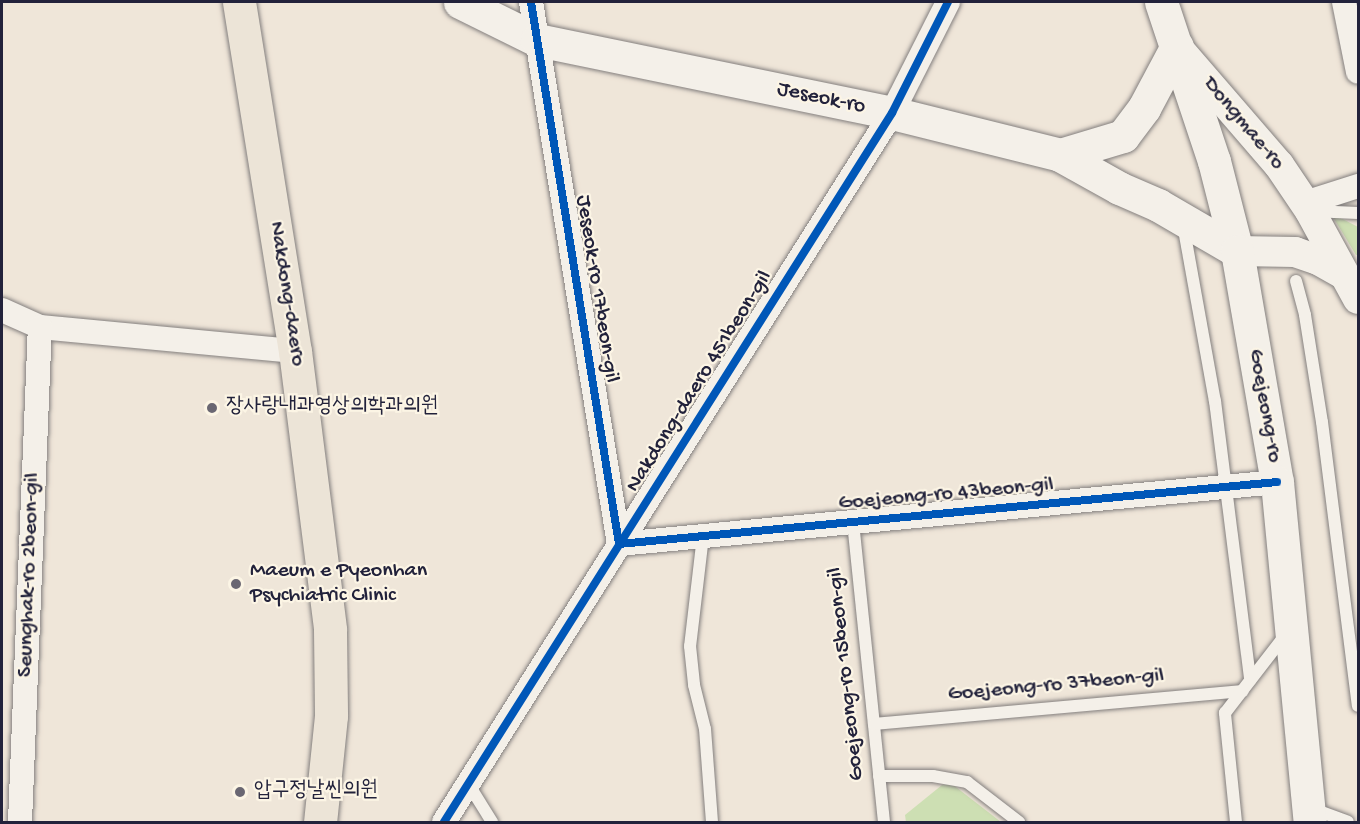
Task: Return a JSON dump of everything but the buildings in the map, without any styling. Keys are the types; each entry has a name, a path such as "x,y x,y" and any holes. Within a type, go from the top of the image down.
{"main road":[{"name":"Nakdong-daero","path":"239,2 295,351 330,630 331,716 317,816"},
{"name":"Jeseok-ro","path":"460,2 537,40 892,113 1060,155 1237,251"},
{"name":"Goejeong-ro","path":"1161,2 1215,161 1237,251 1277,482 1293,626 1309,815"},
{"path":"1060,155 1123,136 1144,108 1177,46"}],"street":[{"name":"Jeseok-ro 17beon-gil","path":"531,2 619,544"},
{"name":"Nakdong-daero 451beon-gil","path":"444,822 892,113 948,2"},
{"path":"1344,2 1359,72"},
{"name":"Dongmae-ro","path":"1177,46 1279,165 1307,207 1351,287"},
{"path":"1307,207 1359,186"},
{"path":"1237,251 1295,252 1318,260 1351,287"},
{"path":"2,310 40,327 295,351"},
{"name":"Seunghak-ro 2beon-gil","path":"21,822 40,327"},
{"name":"Goejeong-ro 43beon-gil","path":"619,544 1277,482"}],"lane":[{"path":"1307,207 1359,213"},
{"path":"1182,220 1215,401 1246,685"},
{"path":"1296,281 1305,315 1322,422 1359,705"},
{"name":"Goejeong-ro 15beon-gil","path":"852,522 883,822"},
{"path":"703,536 690,646 694,685 705,729 712,822"},
{"path":"1236,822 1225,713 1293,626"},
{"name":"Goejeong-ro 37beon-gil","path":"874,724 1246,685"},
{"path":"879,776 933,776 967,782 1019,822"},
{"path":"469,785 492,822"},
{"path":"1309,815 1348,822"}],"green space":[{"path":"1335,215 1358,227 1358,255 1333,217"},
{"path":"952,784 1001,822 906,822 905,815 942,785"}],"cycle path":[{"path":"531,2 619,544 1277,482"},
{"path":"444,822 892,113 948,2"}],"place":[{"name":"장사랑내과영상의학과의원","path":"212,408"},
{"name":"Maeum e Pyeonhan Psychiatric Clinic","path":"236,584"},
{"name":"압구정날씬의원","path":"240,792"}]}
